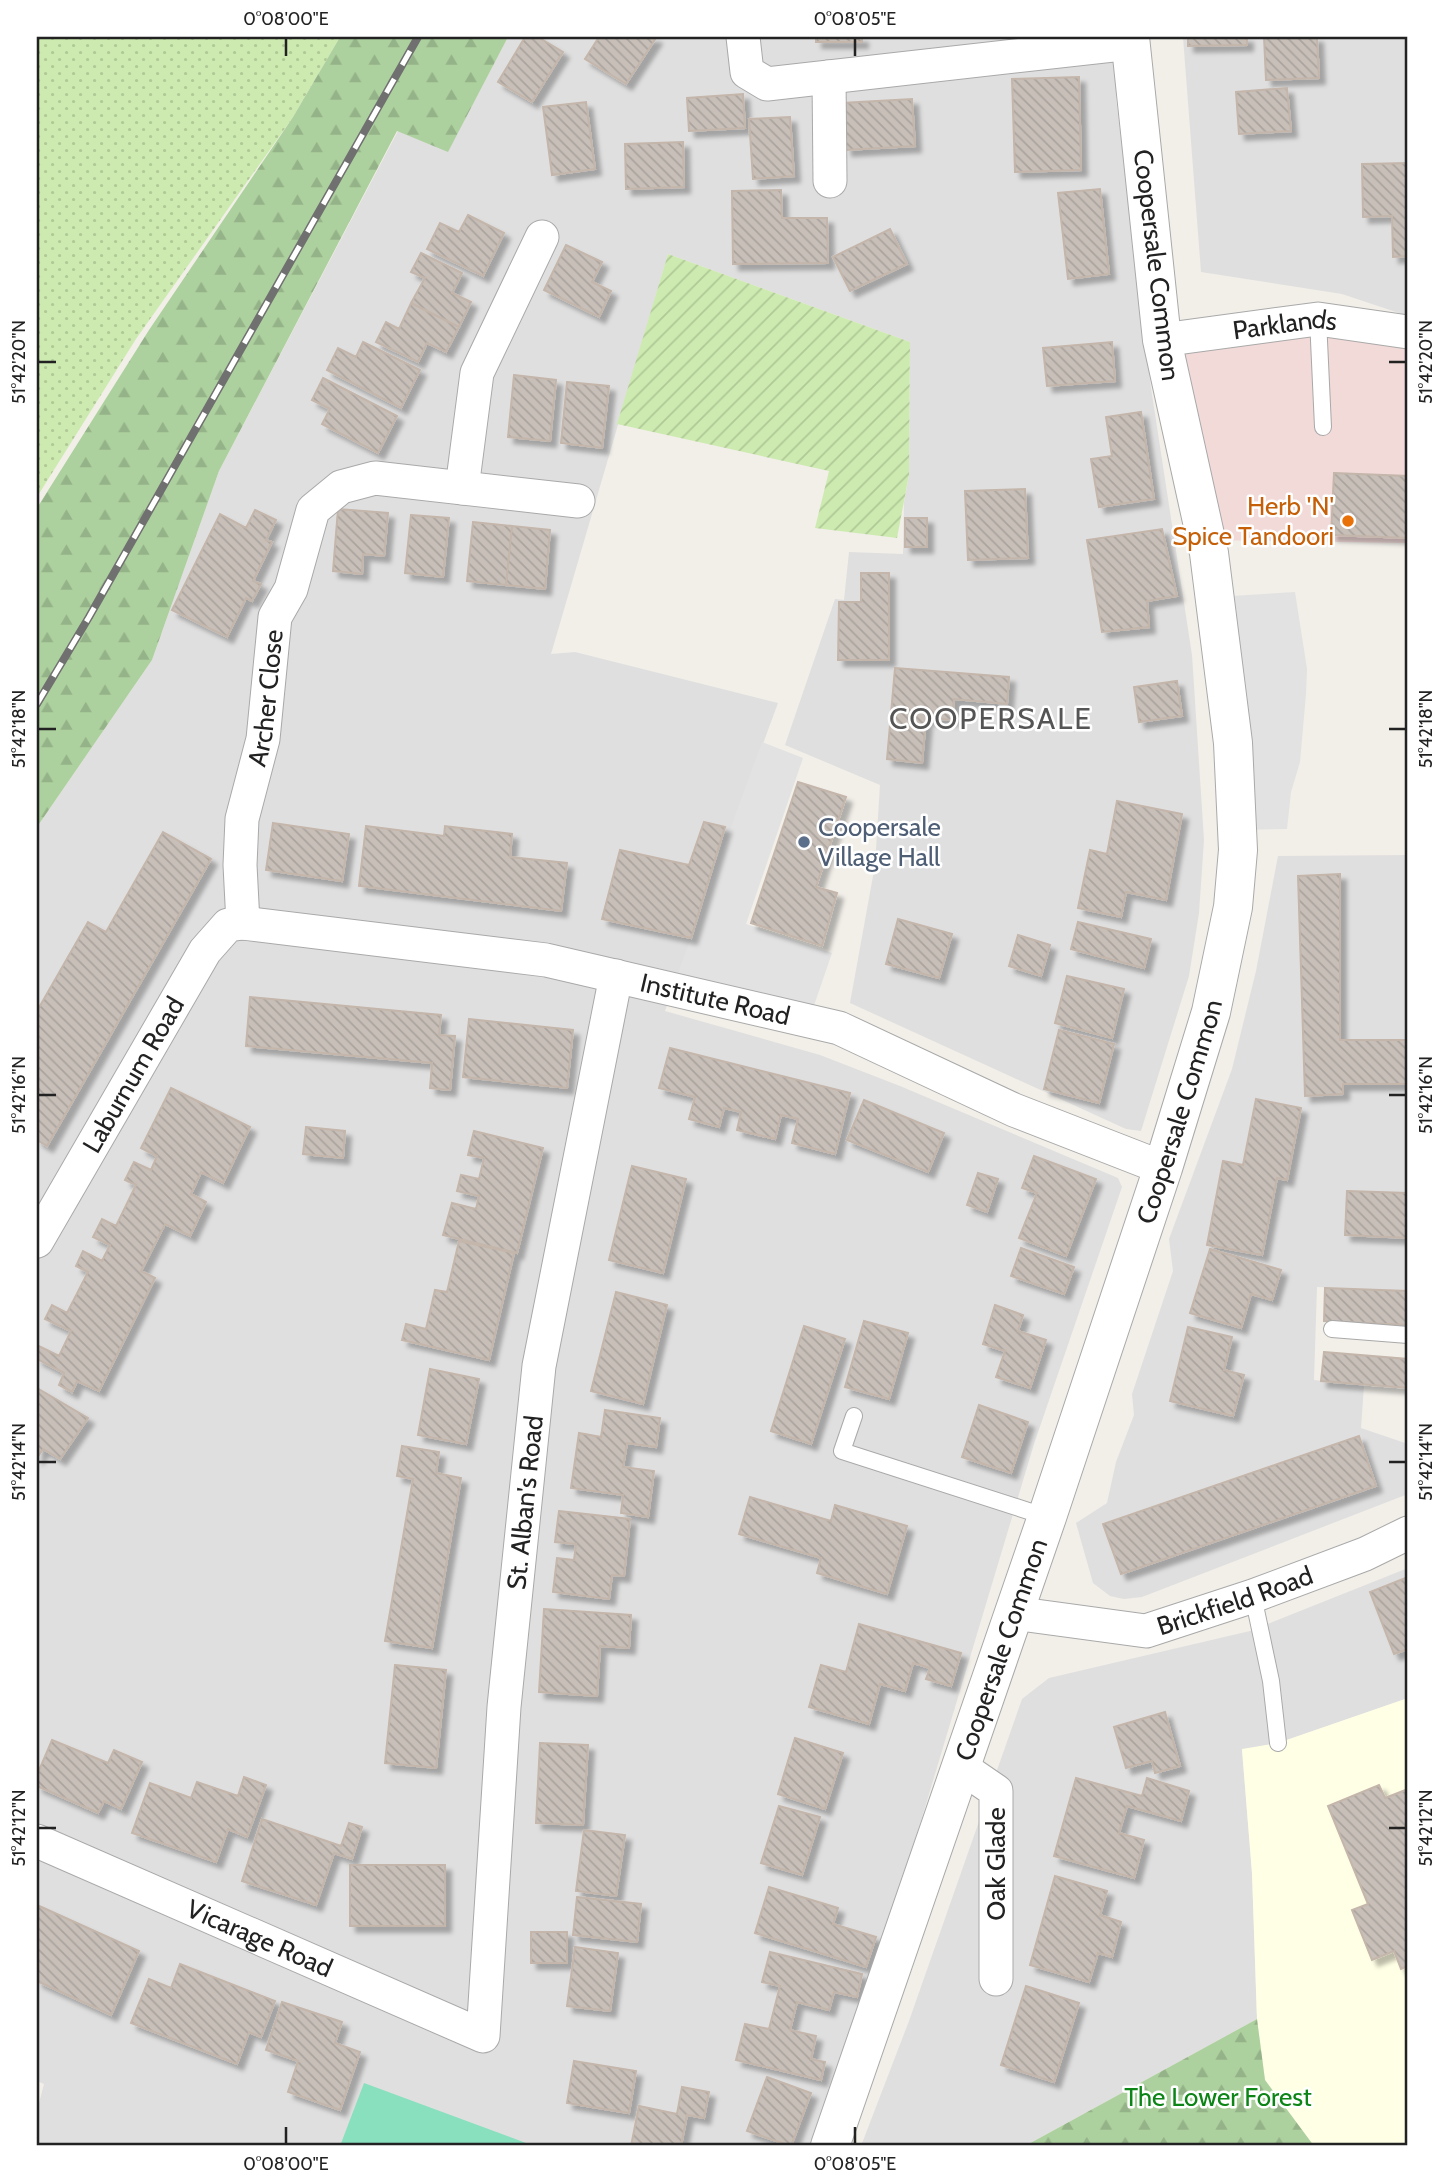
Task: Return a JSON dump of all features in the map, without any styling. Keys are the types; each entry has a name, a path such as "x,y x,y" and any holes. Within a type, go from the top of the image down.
{"street":[{"path":"743,37 747,72 767,84 1130,40"},
{"name":"Coopersale Common","path":"830,2146 1047,1517 1163,1168 1211,1012 1233,907 1238,850 1233,743 1216,597 1209,553 1162,340 1130,40"},
{"path":"829,77 830,181"},
{"path":"462,488 477,373 542,237"},
{"name":"Parklands","path":"1162,340 1318,318 1408,332"},
{"name":"Archer Close","path":"243,923 240,865 242,819 263,739 275,617 290,589 313,510 341,487 374,478 578,501"},
{"name":"Institute Road","path":"243,923 546,960 839,1028 1014,1110 1163,1168"},
{"name":"Laburnum Road","path":"37,1241 205,951 228,925 243,923"},
{"name":"St. Alban's Road","path":"483,2036 504,1707 539,1366 616,976"},
{"name":"Brickfield Road","path":"1013,1613 1146,1631 1253,1596 1365,1553 1408,1533"},
{"name":"Oak Glade","path":"961,1767 996,1791 996,1979"},
{"name":"Vicarage Road","path":"37,1841 483,2036"}],"lane":[{"path":"1318,318 1324,427"},
{"path":"1332,1329 1408,1335"},
{"path":"854,1416 842,1451 1047,1517"},
{"path":"1253,1596 1270,1681 1278,1744"}],"shaded area":[{"path":"508,37 1116,37 1116,98 1151,388 1192,655 1204,840 1199,913 1189,976 1141,1131 1126,1129 850,1003 875,865 880,785 785,745 835,599 844,600 849,552 903,554 904,502 909,475 910,342 668,254 551,654 575,652 778,703 665,1011 820,1055 1118,1178 1122,1187 1034,1444 899,1894 812,2146 37,2146 37,2111 44,2084 37,2081 37,827 152,660 219,471 398,131 448,151"},
{"path":"1183,37 1408,37 1408,316 1342,294 1201,272"},
{"path":"1316,323 1408,341 1408,543 1198,540 1171,346"},
{"path":"1295,592 1307,669 1300,762 1291,792 1287,829 1237,830 1216,597"},
{"path":"762,742 803,758 746,924 832,953 810,1017 673,987"},
{"path":"1408,855 1408,1291 1317,1287 1314,1380 1364,1385 1361,1428 1408,1444 1408,1494 1142,1597 1124,1599 1110,1596 1093,1583 1076,1523 1107,1503 1116,1462 1134,1415 1132,1394 1173,1271 1169,1239 1232,1069 1256,971 1278,856"},
{"path":"1408,1568 1408,1698 1278,1743 1242,1750 1252,1873 1257,2019 1025,2146 861,2146 909,2021 1022,1699 1049,1678 1250,1631"},
{"path":"1408,1698 1408,2146 1314,2146 1265,2080 1257,2019 1252,1873 1242,1749 1278,1743"}],"green space":[{"path":"37,37 340,37 293,117 136,339 37,497"},
{"path":"340,37 508,37 448,152 397,131 219,471 152,660 37,827 37,508 149,330 293,117"},
{"path":"668,254 910,342 909,475 897,538 815,528 829,471 617,424"},
{"name":"The Lower Forest","path":"1257,2019 1265,2080 1314,2146 1025,2146"},
{"path":"364,2083 534,2146 340,2146"}],"building":[{"path":"525,37 538,37 563,52 532,102 498,82"},
{"path":"599,37 656,38 626,84 585,59"},
{"path":"816,37 862,37 862,42 816,42"},
{"path":"1188,37 1247,37 1247,45 1188,46"},
{"path":"1264,37 1317,37 1319,78 1266,80"},
{"path":"1079,77 1081,170 1015,172 1012,79"},
{"path":"1287,88 1291,131 1239,134 1236,92"},
{"path":"743,94 745,128 689,131 687,98"},
{"path":"912,99 915,146 846,150 842,103"},
{"path":"586,102 595,169 552,175 543,107"},
{"path":"790,117 794,176 753,179 749,119"},
{"path":"683,142 684,187 626,189 625,144"},
{"path":"1408,163 1408,256 1393,257 1392,216 1363,217 1362,164"},
{"path":"1100,189 1109,274 1068,279 1058,193"},
{"path":"781,190 782,218 827,218 828,263 733,264 732,191"},
{"path":"468,215 504,233 483,276 427,249 440,223 459,232"},
{"path":"890,229 907,264 850,291 833,257"},
{"path":"566,245 602,262 592,282 611,291 599,317 544,290"},
{"path":"421,253 462,273 452,293 471,302 459,327 411,303 425,278 411,272"},
{"path":"411,303 459,327 446,352 427,343 418,362 376,342 386,322 399,329"},
{"path":"363,342 420,370 401,408 327,370 338,348 356,357"},
{"path":"1112,342 1115,381 1047,386 1043,348"},
{"path":"514,375 556,380 550,441 508,437"},
{"path":"323,378 397,416 378,453 322,424 330,409 312,400"},
{"path":"567,382 609,386 602,448 561,443"},
{"path":"1141,412 1154,499 1099,507 1091,459 1112,456 1106,417"},
{"path":"1334,473 1408,476 1408,538 1331,535"},
{"path":"1025,489 1028,558 968,560 965,491"},
{"path":"338,509 388,513 384,556 363,554 362,574 333,571"},
{"path":"255,510 276,520 266,540 272,542 253,581 261,584 252,601 246,598 227,637 172,610 220,514 246,528"},
{"path":"411,515 449,518 443,577 405,573"},
{"path":"905,518 927,518 927,547 905,547"},
{"path":"473,522 512,526 506,585 467,581"},
{"path":"512,526 550,530 545,589 506,585"},
{"path":"1162,529 1177,596 1147,601 1149,627 1102,632 1087,540"},
{"path":"861,573 889,573 889,660 838,660 839,602 861,602"},
{"path":"895,668 1009,677 1007,704 954,699 952,720 926,718 922,763 887,759"},
{"path":"1177,681 1182,716 1139,722 1134,687"},
{"name":"Coopersale Village Hall","path":"798,782 846,797 816,887 837,893 822,946 751,923"},
{"path":"1117,801 1182,814 1166,900 1126,892 1121,917 1078,908 1090,850 1107,854"},
{"path":"704,822 725,827 691,938 602,919 620,850 689,865"},
{"path":"273,823 349,834 342,881 266,870"},
{"path":"366,826 444,836 445,826 512,834 510,857 567,863 561,911 359,886"},
{"path":"163,832 211,859 47,1146 37,1140 37,1011 88,922 106,932"},
{"path":"1340,874 1340,1040 1408,1040 1408,1084 1343,1084 1343,1094 1305,1096 1298,876"},
{"path":"898,919 952,934 939,978 886,964"},
{"path":"1078,922 1151,939 1144,968 1071,949"},
{"path":"1018,935 1050,945 1041,976 1009,966"},
{"path":"1067,976 1124,989 1112,1038 1055,1023"},
{"path":"250,997 441,1015 439,1035 455,1036 450,1090 430,1088 432,1063 246,1046"},
{"path":"469,1019 573,1030 567,1088 463,1077"},
{"path":"1059,1030 1114,1044 1099,1103 1044,1089"},
{"path":"670,1048 850,1093 835,1154 792,1143 798,1119 781,1115 775,1139 737,1130 741,1112 724,1108 719,1127 689,1119 695,1097 659,1088"},
{"path":"171,1088 250,1127 223,1183 201,1172 191,1194 206,1202 190,1236 165,1224 141,1271 155,1278 99,1391 77,1381 72,1392 59,1385 64,1373 37,1359 37,1345 59,1356 71,1331 45,1319 52,1305 67,1313 88,1272 76,1266 83,1251 102,1261 110,1245 93,1237 102,1219 116,1226 136,1185 125,1180 134,1162 151,1170 157,1156 141,1148"},
{"path":"1256,1099 1301,1108 1287,1180 1277,1178 1262,1255 1207,1245 1223,1161 1243,1165"},
{"path":"864,1100 944,1133 928,1172 847,1140"},
{"path":"306,1127 345,1131 343,1158 303,1154"},
{"path":"474,1131 543,1148 517,1253 443,1235 452,1203 476,1209 479,1196 457,1191 461,1175 479,1179 484,1158 468,1155"},
{"path":"1034,1156 1096,1179 1066,1256 1019,1238 1037,1193 1022,1188"},
{"path":"632,1166 686,1179 663,1273 609,1260"},
{"path":"978,1173 998,1179 987,1212 967,1205"},
{"path":"1347,1191 1408,1193 1408,1238 1345,1235"},
{"path":"459,1241 514,1253 489,1360 402,1340 406,1324 426,1329 435,1290 447,1292"},
{"path":"1021,1248 1074,1267 1064,1294 1011,1276"},
{"path":"1210,1249 1281,1270 1272,1300 1251,1294 1241,1328 1190,1313"},
{"path":"1325,1288 1408,1291 1408,1325 1324,1321"},
{"path":"616,1292 667,1305 643,1404 591,1391"},
{"path":"995,1305 1023,1315 1018,1331 1046,1340 1030,1388 996,1377 1005,1351 983,1344"},
{"path":"864,1321 908,1333 889,1399 845,1387"},
{"path":"804,1326 845,1339 811,1444 771,1431"},
{"path":"1188,1327 1232,1337 1224,1370 1244,1375 1233,1416 1170,1401"},
{"path":"1324,1352 1408,1359 1408,1388 1321,1381"},
{"path":"430,1369 479,1379 466,1444 418,1435"},
{"path":"37,1388 88,1418 60,1459 43,1449 37,1458"},
{"path":"979,1405 1028,1422 1011,1473 962,1457"},
{"path":"605,1410 660,1418 656,1447 627,1443 623,1467 654,1471 648,1517 621,1513 623,1495 571,1488 579,1433 601,1437"},
{"path":"1359,1436 1376,1486 1121,1574 1103,1524"},
{"path":"402,1446 439,1452 436,1473 461,1478 432,1648 385,1641 413,1479 397,1476"},
{"path":"750,1497 831,1521 835,1505 907,1526 887,1594 817,1573 821,1558 739,1534"},
{"path":"559,1511 630,1519 624,1576 612,1575 609,1599 553,1592 557,1558 574,1560 576,1544 555,1542"},
{"path":"1408,1577 1408,1649 1394,1654 1370,1592"},
{"path":"544,1609 631,1615 629,1648 600,1646 597,1696 539,1692"},
{"path":"859,1624 961,1653 951,1686 926,1679 930,1668 913,1663 905,1691 880,1684 869,1724 809,1707 821,1665 846,1672"},
{"path":"395,1665 446,1670 436,1768 385,1763"},
{"path":"1165,1712 1180,1766 1155,1773 1152,1761 1126,1768 1114,1727"},
{"path":"795,1738 843,1753 825,1809 778,1794"},
{"path":"52,1740 108,1763 114,1750 142,1762 121,1809 104,1801 98,1813 37,1786 37,1775"},
{"path":"540,1743 588,1745 583,1825 536,1823"},
{"path":"244,1777 266,1785 247,1837 228,1829 216,1862 132,1833 150,1783 191,1798 197,1782 238,1796"},
{"path":"1076,1778 1142,1796 1147,1778 1189,1791 1181,1821 1127,1806 1119,1833 1144,1840 1134,1878 1054,1856"},
{"path":"1379,1785 1385,1798 1408,1789 1408,1966 1401,1969 1394,1951 1372,1960 1352,1910 1368,1904 1328,1806"},
{"path":"779,1806 820,1817 802,1875 761,1863"},
{"path":"262,1819 341,1846 349,1823 362,1827 352,1859 334,1853 316,1905 242,1881"},
{"path":"584,1830 625,1835 616,1896 576,1891"},
{"path":"350,1865 445,1865 445,1926 350,1926"},
{"path":"1055,1876 1107,1891 1100,1915 1121,1922 1112,1957 1098,1953 1089,1982 1030,1965"},
{"path":"769,1887 838,1908 833,1924 876,1937 866,1967 755,1933"},
{"path":"577,1897 641,1904 637,1942 573,1935"},
{"path":"37,1905 139,1951 111,2015 37,1981"},
{"path":"531,1932 567,1932 567,1963 531,1963"},
{"path":"575,1947 618,1953 610,2011 567,2006"},
{"path":"770,1952 862,1974 857,1997 834,1992 829,2010 797,2002 790,2030 816,2036 811,2059 825,2062 821,2080 736,2060 745,2024 769,2029 780,1986 762,1982"},
{"path":"180,1964 275,2001 261,2037 249,2032 237,2064 131,2023 149,1979 171,1988"},
{"path":"1026,1986 1079,2003 1054,2082 1001,2065"},
{"path":"282,2002 342,2022 335,2043 360,2052 340,2110 288,2092 298,2061 266,2050"},
{"path":"574,2061 636,2071 629,2113 567,2103"},
{"path":"767,2077 811,2093 791,2146 747,2131"},
{"path":"682,2087 709,2092 704,2118 687,2115 681,2146 631,2146 639,2106 677,2114"}],"railway":[{"path":"37,704 418,37"}],"place":[{"name":"Herb 'N' Spice Tandoori","path":"1348,521"},
{"name":"Coopersale Village Hall","path":"804,842"}],"district":[{"name":"COOPERSALE","path":"991,718"}]}
